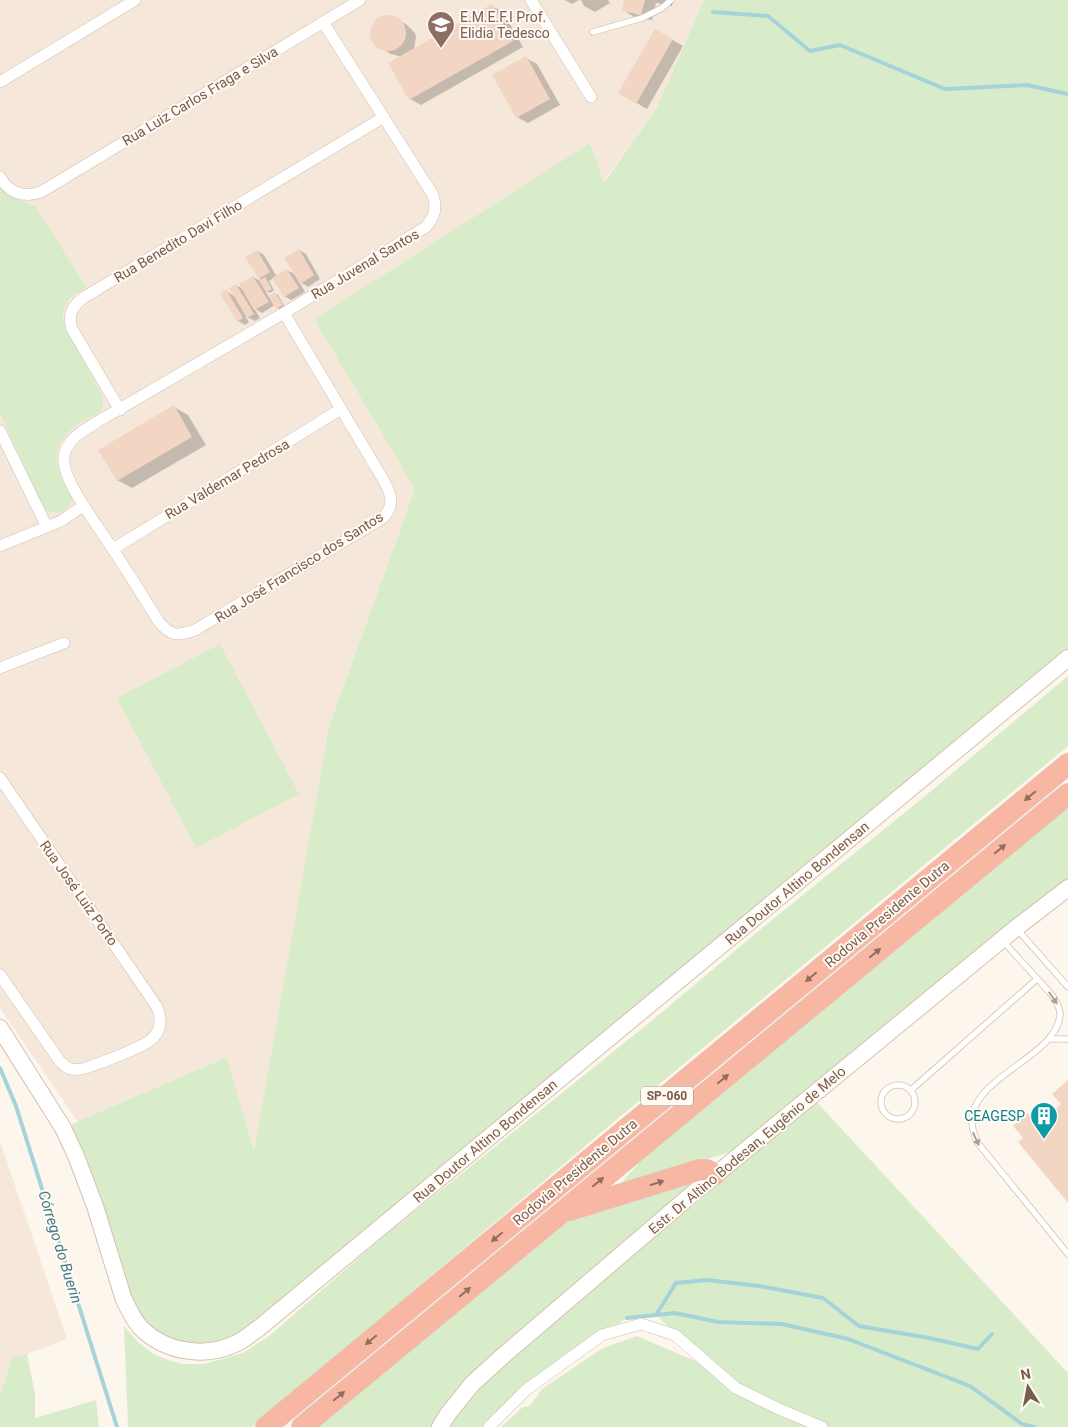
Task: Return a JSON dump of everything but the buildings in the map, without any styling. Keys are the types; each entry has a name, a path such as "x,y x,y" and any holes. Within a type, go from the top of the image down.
{"highway":[{"name":"Rodovia Presidente Dutra","path":"266,1427 1068,764"},
{"name":"Rodovia Presidente Dutra","path":"302,1427 1068,794"},
{"path":"560,1214 699,1170 710,1170 714,1176"}],"street":[{"path":"0,82 135,0"},
{"name":"Rua Luiz Carlos Fraga e Silva","path":"0,177 15,193 33,195 41,192 360,0"},
{"path":"531,0 590,97"},
{"name":"Rua Juvenal Santos","path":"83,506 64,468 64,456 67,446 72,439 97,422 426,227 434,217 436,206 433,195 324,22"},
{"name":"Rua Benedito Davi Filho","path":"120,410 72,329 70,313 75,304 384,117"},
{"name":"Rua José Francisco dos Santos","path":"83,506 113,549 159,622 168,632 181,634 195,630 383,518 390,509 391,500 388,489 284,312"},
{"name":"Rua Valdemar Pedrosa","path":"113,549 341,409"},
{"path":"0,431 47,527"},
{"path":"0,546 61,521 83,506"},
{"path":"0,668 64,643"},
{"name":"Rua Doutor Altino Bondensan","path":"0,1028 63,1128 76,1156 95,1206 124,1300 131,1314 140,1326 153,1337 173,1348 189,1351 221,1349 236,1343 259,1328 1068,658"},
{"name":"Rua José Luiz Porto","path":"0,778 157,1007 161,1018 160,1026 155,1037 146,1044 96,1065 79,1070 71,1069 64,1066 59,1060 0,974"},
{"name":"Estr. Dr Altino Bodesan, Eugênio de Melo","path":"440,1427 472,1384 485,1372 714,1176 1016,928 1068,888"},
{"path":"489,1427 526,1390 602,1335 641,1324 674,1335 736,1388 822,1427"}],"lane":[{"path":"593,32 642,18 662,8 671,0"},
{"path":"1016,928 1068,987"},
{"path":"1002,940 1055,999 1060,1015 1050,1039 984,1092 976,1104 972,1116 972,1129 977,1142 1068,1254"},
{"path":"911,1090 1037,979"},
{"path":"1050,1039 1068,1039"},
{"path":"904,1085 911,1090 915,1096 916,1104 908,1117 892,1118 886,1114 882,1108 881,1100 889,1087 904,1085"}],"shaded area":[{"path":"0,0 704,0 657,107 603,183 590,143 314,319 415,489 329,726 254,1152 227,1057 78,1122 0,1008"},
{"path":"0,1141 67,1339 27,1354 12,1357 0,1396"}],"green space":[{"path":"704,0 1068,0 1068,662 259,1328 205,1351 139,1326 63,1128 227,1057 254,1151 329,726 415,489 314,319 590,143 604,183 657,107"},
{"path":"0,186 19,200 36,207 86,287 72,297 65,305 63,323 102,395 103,404 101,410 72,429 60,445 57,465 72,498 68,507 58,513 44,509 0,413"},
{"path":"220,644 299,794 196,848 117,698"},
{"path":"1068,676 1068,746 622,1115 252,1427 128,1427 124,1326 138,1342 153,1354 182,1364 204,1364 243,1353 268,1337 384,1236 649,1023"},
{"path":"1068,794 1068,888 811,1096 1068,1373 1068,1427 501,1427 523,1407 530,1406 542,1389 603,1348 637,1336 695,1361 731,1385 656,1315 627,1318 602,1335 489,1427 302,1427 560,1213 709,1171 752,1145 619,1187 694,1102"},
{"path":"27,1354 35,1394 35,1418 96,1400 99,1427 0,1427 0,1396 12,1357"}],"waterway":[{"path":"713,12 768,16 810,51 840,45 945,89 1027,85 1068,94"},
{"name":"Córrego do Buerin","path":"0,1068 16,1106 117,1427"},
{"path":"656,1315 676,1283 707,1280 759,1286 823,1298 859,1326 929,1338 978,1349 992,1334"},
{"path":"627,1318 675,1313 718,1322 782,1324 848,1339 970,1386 1022,1424 1034,1427"}],"place":[{"name":"E.M.E.F.I Prof. Elidia Tedesco","path":"441,49"},
{"name":"CEAGESP","path":"1044,1140"}]}
